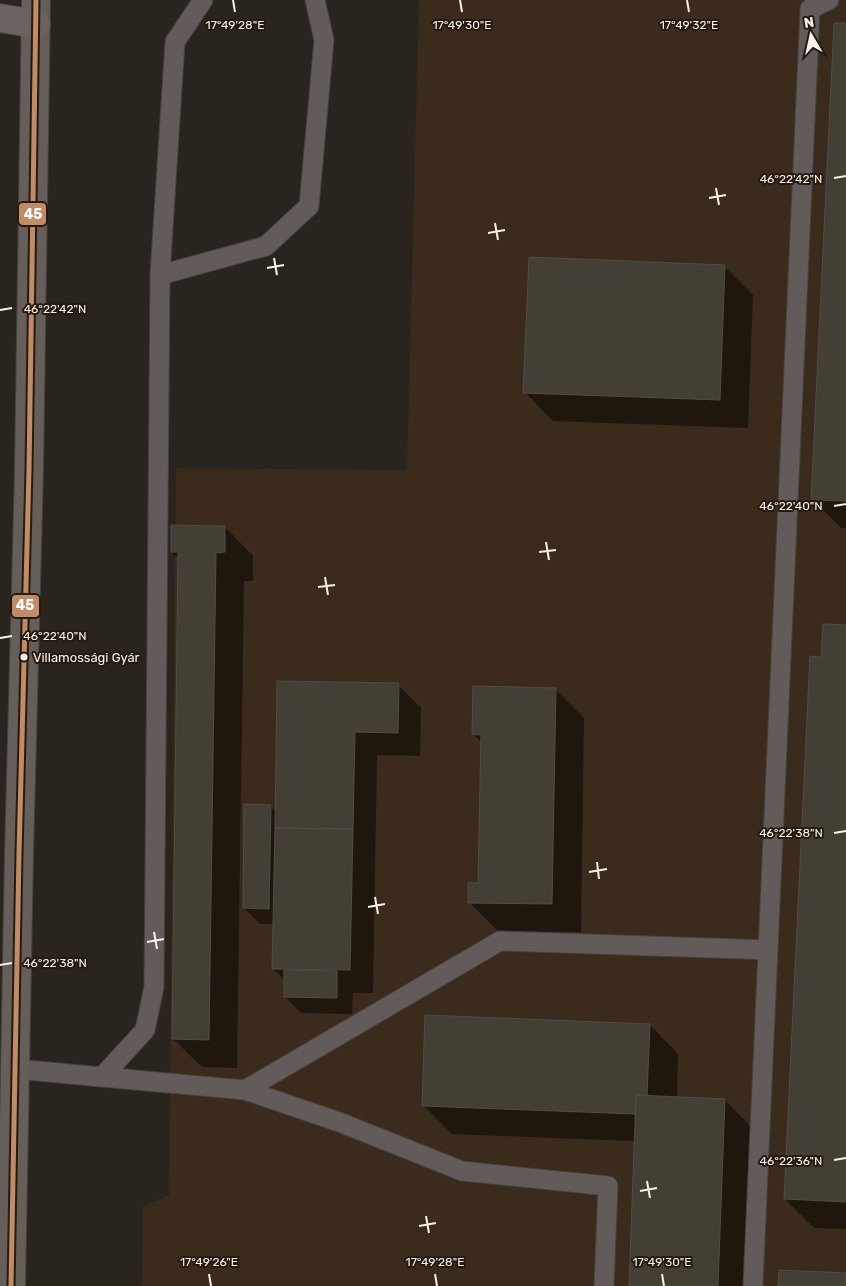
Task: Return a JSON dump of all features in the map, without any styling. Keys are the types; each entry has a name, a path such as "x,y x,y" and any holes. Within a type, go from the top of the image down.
{"highway":[{"path":"0,18 36,12"},
{"path":"0,30 36,12"}],"main road":[{"path":"11,1286 19,854 29,470 36,12"}],"lane":[{"path":"102,1077 145,1030 154,987 160,274 176,42 203,0"},
{"path":"160,274 266,246 309,206 324,40 315,0"},
{"path":"753,1286 810,10 829,0"},
{"path":"245,1090 500,941 768,950"},
{"path":"16,1069 245,1090 339,1122 462,1171 608,1186 604,1286"}],"shaded area":[{"path":"419,0 846,0 846,1286 142,1286 143,1207 169,1195 176,468 407,470"}],"building":[{"path":"834,23 846,23 846,501 811,500"},
{"path":"529,257 725,265 720,400 523,393"},
{"path":"171,525 225,526 225,552 216,553 209,1040 172,1039 178,552 171,552"},
{"path":"823,624 846,625 846,1202 784,1199 810,656 821,657"},
{"path":"277,681 399,683 398,733 355,732 353,829 275,828"},
{"path":"473,686 556,688 552,904 468,903 468,883 478,883 481,735 472,734"},
{"path":"244,804 271,805 269,909 243,908"},
{"path":"275,828 353,829 350,970 272,969"},
{"path":"284,970 337,971 337,998 284,997"},
{"path":"425,1015 650,1024 647,1096 636,1095 635,1114 422,1106"},
{"path":"636,1095 725,1099 718,1286 629,1286"},
{"path":"779,1270 846,1273 846,1286 778,1286"}],"transit line":[{"name":"45","path":"11,1286 19,854 29,470 36,0"}],"place":[{"name":"Villamossági Gyár","path":"24,657"}]}
